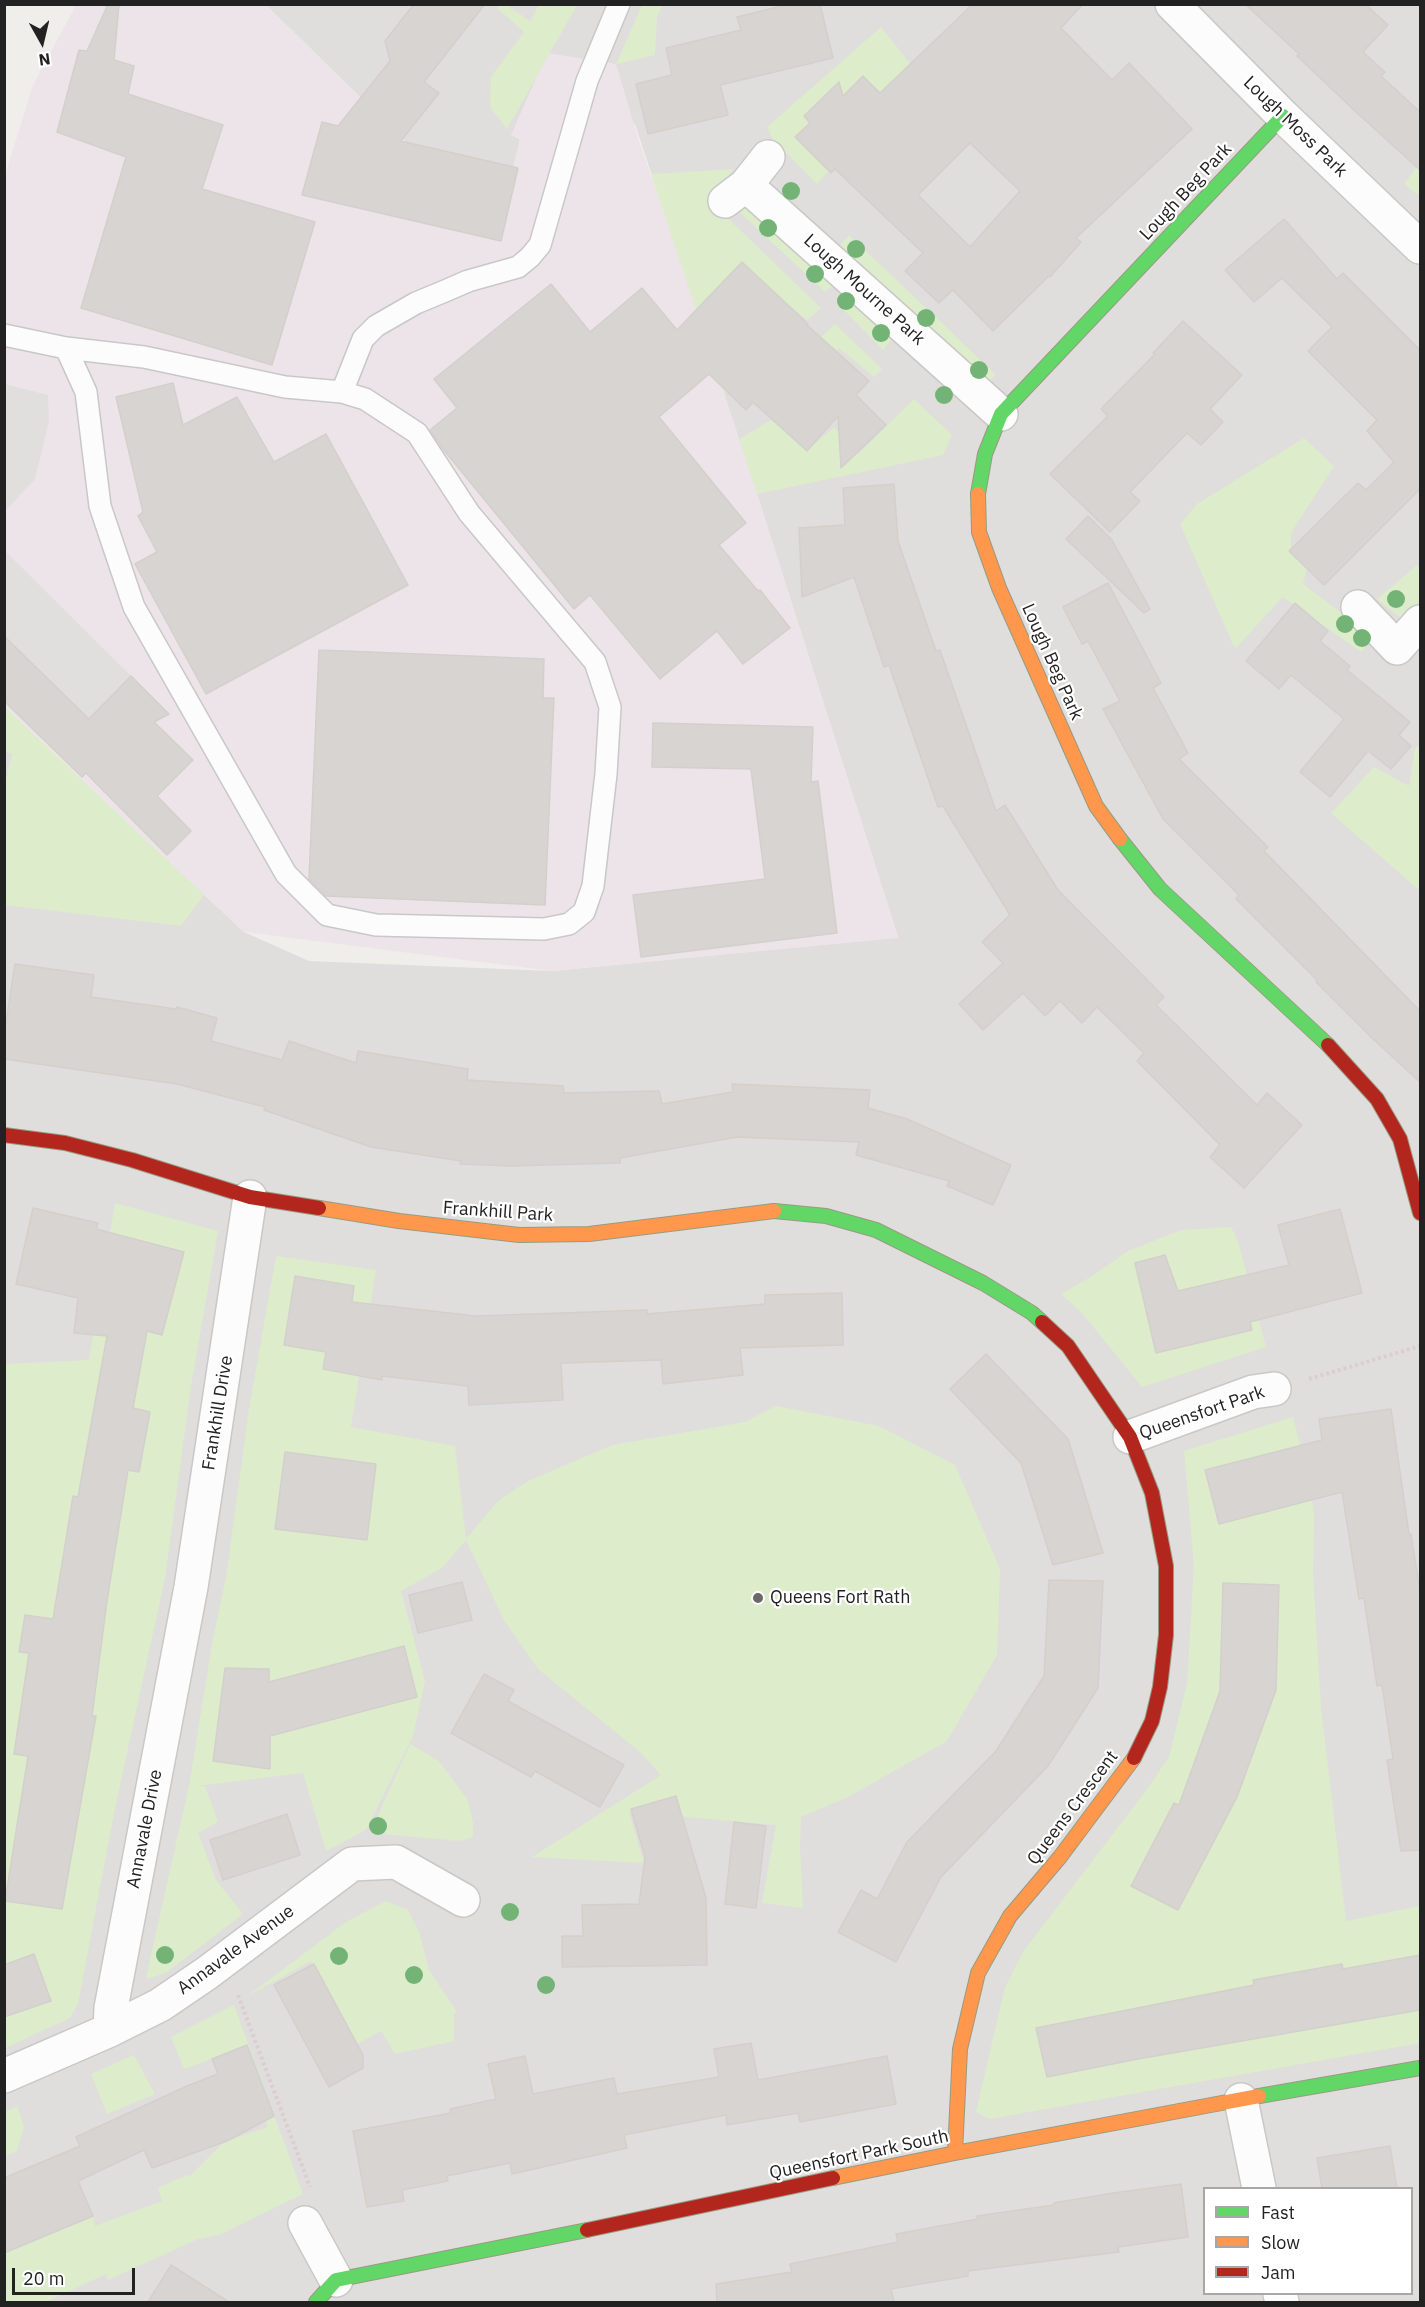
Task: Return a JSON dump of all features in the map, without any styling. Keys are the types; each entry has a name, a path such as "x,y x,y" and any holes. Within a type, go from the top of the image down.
{"street":[{"name":"Lough Moss Park","path":"1172,4 1282,116 1420,247"},
{"name":"Lough Beg Park","path":"1282,116 1002,414 985,454 978,491 979,531 999,588 1096,806 1128,851 1160,889 1341,1057 1377,1099 1400,1139 1420,1213"},
{"name":"Lough Mourne Park","path":"768,157 735,193 1002,414"},
{"path":"1358,607 1396,648 1420,622"},
{"name":"Frankhill Park","path":"4,1135 65,1143 132,1160 250,1197 399,1221 519,1235 589,1234 775,1211 826,1216 876,1230 983,1283"},
{"name":"Frankhill Drive","path":"183,1629 250,1197"},
{"name":"Queens Crescent","path":"955,2153 960,2049 978,1973 1010,1917 1133,1761 1152,1721 1160,1687 1166,1635 1166,1566 1152,1492 1130,1437 1068,1346 1032,1313 983,1283"},
{"name":"Queensfort Park","path":"1130,1437 1254,1392 1274,1389"},
{"name":"Annavale Drive","path":"110,2030 112,1998 183,1629"},
{"name":"Annavale Avenue","path":"4,2076 110,2030 160,2005 207,1973 352,1864 396,1862 463,1900"},
{"name":"Queensfort Park South","path":"326,2291 955,2153 1420,2068"},
{"path":"1241,2100 1259,2187"},
{"path":"309,2210 326,2291"}],"lane":[{"path":"342,392 363,339 376,326 416,303 468,281 518,267 540,245 587,81 620,4"},
{"path":"4,335 66,348 144,357 285,387 342,392 365,399 417,433 469,513 596,662 610,707 606,774 593,886 584,912 569,924 544,929 376,925 327,915 286,874 134,607 100,506 86,392 66,348"}],"path":[{"path":"1274,1389 1420,1346"},
{"path":"237,1990 309,2210"}],"shaded area":[{"path":"76,5 266,5 406,142 513,167 520,139 511,135 547,53 616,64 639,141 757,494 898,938 552,971 244,932 5,707 5,175 33,85"},
{"path":"266,5 1420,5 1420,2302 5,2302 4,707 244,932 309,961 552,971 898,937 757,494 635,124 511,135 520,139 514,167 406,142"},
{"path":"5,384 48,395 49,421 35,479 5,511"},
{"path":"4,550 131,676 89,719 5,636"}],"green space":[{"path":"500,5 507,5 530,21 539,5 577,5 507,129 490,107 491,77 524,32 497,8"},
{"path":"642,5 667,5 662,6 657,17 655,55 616,64"},
{"path":"881,27 916,71 817,184 772,138 767,127"},
{"path":"1420,162 1420,197 1404,184"},
{"path":"734,169 709,200 821,308 807,320 740,265 742,369 724,394 651,174"},
{"path":"744,198 836,283 825,292 734,207"},
{"path":"849,235 996,375 984,385 838,247"},
{"path":"851,292 896,334 883,350 839,305"},
{"path":"835,324 882,369 874,377 839,348 822,365 806,351"},
{"path":"914,399 952,435 943,455 757,494 739,439 771,420 808,449 834,427 858,454"},
{"path":"1304,438 1334,466 1291,533 1291,554 1307,569 1303,584 1375,638 1361,652 1283,597 1235,649 1180,524 1197,504"},
{"path":"1417,565 1420,567 1420,602 1402,619 1377,599"},
{"path":"5,707 204,895 181,926 5,905 4,789 12,754 5,751"},
{"path":"1420,745 1420,891 1331,813 1374,767 1409,786 1415,748"},
{"path":"115,1203 218,1231 191,1386 165,1578 115,1808 78,2004 70,2018 5,2048 5,1364 89,1360"},
{"path":"1231,1227 1238,1241 1266,1347 1142,1387 1082,1313 1061,1294 1128,1251 1181,1230"},
{"path":"276,1256 376,1270 351,1427 455,1446 466,1539 498,1501 526,1482 612,1445 745,1422 776,1406 879,1426 955,1465 1000,1569 997,1655 947,1741 850,1796 801,1817 803,1908 762,1903 776,1825 629,1812 644,1863 532,1857 661,1775 640,1752 538,1669 504,1620 466,1540 442,1568 401,1591 425,1681 413,1736 366,1830 326,1851 303,1773 197,1786 205,1786 218,1822 198,1833 216,1880 243,1914 167,1972 149,1979 146,1977 189,1786 212,1644 226,1577 249,1409"},
{"path":"1293,1417 1310,1483 1314,1516 1313,1574 1321,1707 1346,1921 1420,1906 1420,2043 989,2119 976,2112 1005,1987 1023,1952 1169,1757 1187,1683 1194,1566 1184,1451"},
{"path":"410,1744 439,1761 468,1800 473,1823 473,1837 459,1841 370,1833"},
{"path":"386,1901 408,1910 419,1931 429,1970 457,2012 454,2013 454,2041 395,2054 381,2031 357,2044 311,1961 246,1997 346,1922"},
{"path":"234,2005 303,2194 219,2235 198,2239 108,2280 106,2274 46,2302 5,2302 4,2235 11,2250 93,2216 95,2226 162,2201 158,2188 187,2175 189,2177 224,2142 268,2127 244,2047 184,2069 171,2037"},
{"path":"134,2055 155,2094 107,2114 91,2074"},
{"path":"17,2106 24,2126 17,2151 5,2156 5,2112"}],"building":[{"path":"108,4 119,4 114,60 134,66 128,94 223,125 202,189 315,222 272,365 81,308 126,157 57,132 79,50 87,51"},
{"path":"414,4 485,4 424,82 439,93 401,141 518,168 501,241 302,195 322,122 338,126 390,61 385,41"},
{"path":"790,4 820,4 833,58 720,85 728,115 648,134 636,84 672,75 666,48 741,30 737,17"},
{"path":"973,4 1083,4 1061,28 1112,80 1129,63 1192,129 1076,238 1081,242 1050,277 993,331 953,290 939,303 905,271 923,253 835,169 831,173 795,137 810,123 804,116 839,82 843,96 863,76 880,93","holes":["970,143 1020,191 970,247 918,195"]},
{"path":"1245,4 1365,4 1388,25 1363,52 1385,72 1381,76 1420,112 1420,170 1297,56 1299,54"},
{"path":"1284,219 1337,279 1343,273 1420,350 1420,491 1324,585 1289,551 1358,483 1366,490 1394,462 1367,431 1377,420 1308,351 1332,327 1282,278 1254,302 1225,270"},
{"path":"742,262 869,381 856,395 886,425 841,468 838,416 807,451 753,402 746,410 709,374 659,417 746,523 719,545 758,591 760,590 790,628 743,664 717,631 660,679 590,595 574,609 443,449 430,430 457,408 434,379 551,284 590,332 642,288 677,330"},
{"path":"1183,321 1242,375 1210,409 1223,422 1201,445 1187,433 1130,492 1140,501 1110,532 1050,474 1108,416 1101,409 1155,354 1153,353"},
{"path":"173,383 183,425 237,397 274,462 326,434 408,585 206,694 135,564 157,552 138,516 143,512 116,397"},
{"path":"894,484 898,541 936,651 940,650 996,811 1005,805 1058,890 1164,997 1156,1005 1257,1105 1267,1093 1302,1125 1244,1188 1210,1157 1220,1145 1137,1061 1144,1053 1097,1007 1082,1023 1060,1001 1045,1016 1023,993 983,1030 959,1004 1003,963 982,942 1010,915 943,806 938,807 889,665 884,667 854,577 802,597 799,528 845,525 843,488"},
{"path":"1088,516 1112,540 1150,609 1144,613 1066,539"},
{"path":"1108,583 1161,683 1153,688 1188,753 1179,759 1268,847 1264,851 1420,1011 1420,1082 1316,982 1317,980 1236,899 1239,895 1163,819 1103,709 1120,701 1088,641 1082,644 1063,607"},
{"path":"1295,603 1328,631 1320,641 1350,666 1347,670 1410,722 1399,735 1411,746 1391,769 1368,751 1330,797 1300,772 1344,719 1291,675 1279,689 1246,661"},
{"path":"4,636 89,719 131,676 169,714 154,722 193,760 157,796 191,831 167,855 86,773 82,777 4,701"},
{"path":"319,650 544,659 543,698 554,698 545,905 326,896 309,879"},
{"path":"653,723 813,727 811,782 818,781 837,933 641,957 633,895 765,879 751,769 652,767"},
{"path":"15,964 94,975 91,997 176,1009 177,1007 217,1018 211,1041 282,1060 289,1041 356,1063 358,1051 468,1069 467,1080 563,1086 564,1093 659,1091 662,1104 733,1092 732,1084 870,1090 868,1108 907,1119 1011,1165 993,1205 947,1186 949,1181 856,1155 859,1142 737,1137 620,1158 620,1163 510,1166 460,1164 461,1161 371,1147 264,1110 265,1107 177,1084 4,1059 4,1035"},
{"path":"33,1208 98,1223 96,1229 184,1252 162,1335 147,1331 133,1408 150,1412 139,1472 128,1470 107,1601 92,1716 96,1716 62,1909 5,1901 28,1756 14,1754 29,1653 19,1652 25,1615 53,1619 73,1496 78,1497 107,1336 74,1333 78,1298 16,1284"},
{"path":"1340,1209 1362,1293 1250,1322 1252,1330 1156,1353 1135,1263 1165,1255 1178,1291 1289,1265 1278,1225"},
{"path":"295,1276 354,1286 352,1302 476,1316 647,1310 647,1314 765,1304 765,1295 842,1293 843,1345 740,1348 743,1375 663,1384 661,1360 561,1363 563,1400 469,1405 468,1386 382,1376 382,1380 323,1369 326,1352 284,1345"},
{"path":"986,1354 1068,1439 1103,1553 1053,1565 1021,1463 950,1389"},
{"path":"1391,1409 1420,1592 1420,1850 1401,1851 1387,1760 1393,1759 1382,1685 1377,1686 1364,1598 1359,1599 1342,1492 1219,1524 1205,1470 1322,1440 1319,1419"},
{"path":"285,1452 376,1464 367,1540 275,1529"},
{"path":"1049,1580 1103,1581 1098,1688 1048,1766 941,1877 896,1962 838,1932 861,1890 877,1899 907,1842 996,1751 1044,1676"},
{"path":"462,1582 472,1620 418,1633 409,1595"},
{"path":"1223,1583 1279,1585 1276,1690 1237,1797 1178,1910 1131,1886 1174,1803 1179,1805 1220,1691"},
{"path":"404,1646 417,1697 270,1736 270,1769 213,1761 225,1668 269,1669 269,1682"},
{"path":"484,1674 514,1690 508,1701 624,1765 600,1807 535,1771 531,1777 451,1733"},
{"path":"676,1796 706,1898 707,1965 562,1967 562,1936 583,1936 582,1905 639,1904 645,1857 631,1809"},
{"path":"287,1814 300,1855 223,1880 210,1840"},
{"path":"734,1822 766,1826 756,1908 725,1904"},
{"path":"34,1954 51,2001 4,2017 4,1965"},
{"path":"1420,1955 1420,2010 1047,2077 1036,2028 1254,1985 1253,1980 1342,1964 1343,1969"},
{"path":"314,1964 363,2055 363,2068 329,2087 274,1985"},
{"path":"751,2043 758,2080 887,2056 896,2104 800,2122 798,2113 727,2125 726,2115 624,2135 627,2148 512,2174 510,2163 447,2176 448,2181 402,2190 404,2201 367,2207 353,2131 451,2113 450,2109 496,2099 488,2064 525,2056 533,2094 614,2078 617,2094 719,2077 714,2049"},
{"path":"247,2045 274,2116 227,2141 152,2168 144,2150 78,2181 93,2216 4,2253 4,2178 80,2146 76,2137 218,2074 212,2059"},
{"path":"1390,2146 1397,2187 1322,2187 1317,2158"},
{"path":"1181,2184 1188,2237 1118,2247 1119,2252 968,2271 968,2276 891,2289 894,2302 717,2302 716,2284 792,2272 790,2264 898,2242 896,2234 978,2219 977,2216"},
{"path":"171,2265 229,2302 148,2302"}],"traffic: fast":[{"path":"978,494 985,454 1001,414 1283,116"},
{"path":"1120,839 1160,889 1328,1045"},
{"path":"774,1211 826,1216 876,1230 983,1283 1032,1313 1042,1322"},
{"path":"1259,2096 1420,2068"},
{"path":"316,2302 336,2280 587,2230"}],"traffic: slow":[{"path":"978,494 979,532 999,588 1096,806 1120,839"},
{"path":"319,1208 399,1221 519,1235 589,1234 774,1211"},
{"path":"955,2153 960,2049 978,1973 1010,1916 1060,1857 1134,1758"},
{"path":"833,2178 1259,2096"}],"traffic: jam":[{"path":"1328,1045 1377,1099 1400,1139 1420,1213"},
{"path":"4,1135 65,1143 132,1160 250,1197 319,1208"},
{"path":"1042,1322 1068,1346 1130,1437 1152,1493 1166,1566 1166,1635 1160,1687 1152,1721 1134,1758"},
{"path":"587,2230 833,2178"}],"place":[{"name":"Queens Fort Rath","path":"758,1598"}]}
